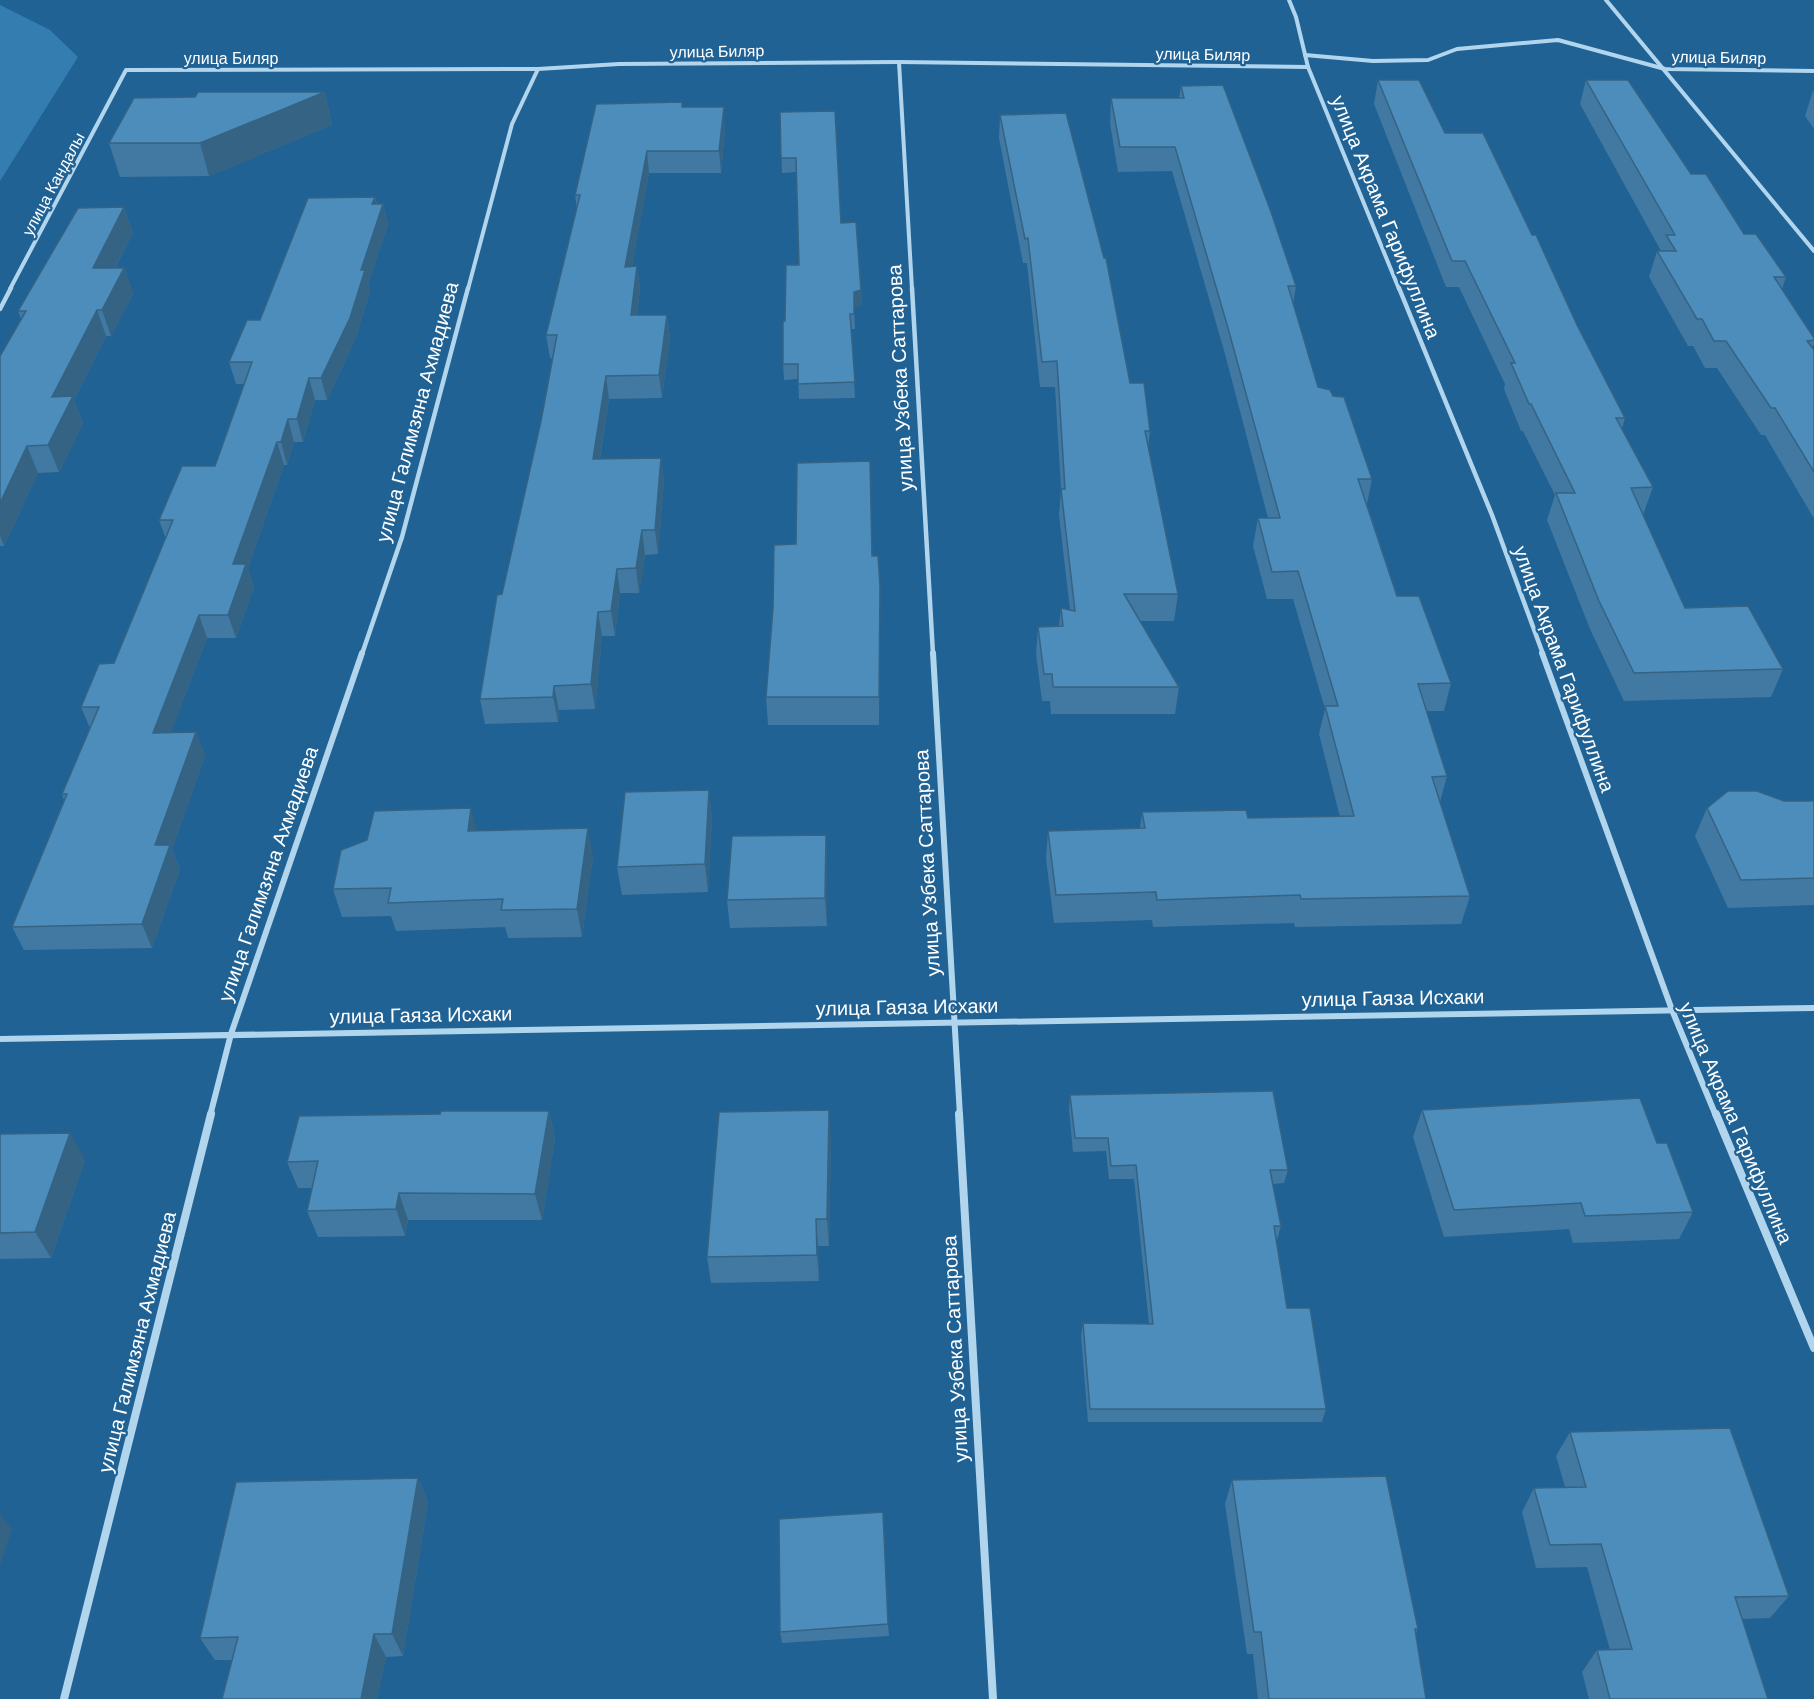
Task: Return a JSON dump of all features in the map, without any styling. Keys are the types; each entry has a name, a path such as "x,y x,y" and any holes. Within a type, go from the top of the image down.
{"street":[{"name":"улица Акрама Гарифуллина","path":"1289,0 1296,17 1308,67 1492,514 1672,1010 1814,1348"},
{"path":"1606,0 1814,251"},
{"name":"улица Биляр","path":"1305,55 1373,61 1428,60 1457,49 1558,40 1665,69 1814,71"},
{"name":"улица Биляр","path":"126,70 538,69 619,64 899,62 1308,67"},
{"name":"улица Узбека Саттарова","path":"899,62 993,1699"},
{"name":"улица Галимзяна Ахмадиева","path":"64,1699 231,1034 402,537 512,124 538,69"},
{"name":"улица Кандалы","path":"0,309 126,70"},
{"name":"улица Гаяза Исхаки","path":"0,1039 1814,1008"}],"shaded area":[{"path":"0,5 50,30 78,57 0,181"}],"building":[{"path":"1378,80 1419,80 1445,133 1483,133 1532,235 1536,235 1577,325 1625,418 1616,418 1653,487 1631,488 1685,608 1748,606 1783,669 1634,673 1599,601 1556,493 1575,493 1529,404 1511,363 1515,363 1465,261 1452,261"},
{"path":"1586,80 1628,80 1691,174 1706,174 1744,234 1756,234 1786,277 1774,277 1814,338 1814,340 1807,341 1814,350 1814,472 1775,408 1771,408 1726,341 1714,341 1702,319 1697,319 1657,251 1676,251 1666,235 1675,235"},
{"path":"1223,85 1270,209 1296,286 1288,286 1318,387 1330,390 1333,396 1344,397 1372,479 1358,479 1397,596 1419,596 1451,683 1418,684 1447,776 1432,777 1470,896 1301,899 1300,895 1157,900 1156,892 1056,895 1048,831 1145,828 1142,812 1246,810 1248,818 1354,816 1325,706 1338,706 1298,571 1272,572 1258,518 1280,518 1175,147 1120,147 1111,98 1184,98 1181,86"},
{"path":"198,92 325,92 200,143 109,143 134,98 195,97"},
{"path":"682,102 682,107 724,107 719,151 647,151 625,267 637,266 631,315 667,315 659,375 606,376 593,459 661,458 655,530 642,530 636,568 617,569 611,611 598,612 591,684 554,686 553,697 480,699 497,595 502,594 541,421 557,335 546,335 580,195 575,195 596,104"},
{"path":"835,111 841,223 856,222 861,290 854,292 854,314 850,314 855,382 798,384 798,364 783,364 786,265 799,265 796,158 781,158 780,112"},
{"path":"1066,113 1104,258 1106,258 1130,383 1144,383 1150,431 1145,431 1178,594 1124,594 1179,687 1053,687 1052,674 1044,674 1038,627 1063,626 1061,608 1075,611 1061,489 1065,489 1057,361 1042,362 1028,238 1025,239 1000,115"},
{"path":"375,197 372,204 383,204 361,270 365,270 350,318 321,378 309,378 297,419 288,419 281,442 277,442 233,564 246,564 228,615 199,615 153,733 196,732 155,845 170,845 142,924 12,927 67,794 62,794 99,707 81,707 99,664 114,663 173,520 159,520 182,466 215,466 252,362 229,362 247,320 260,320 308,198"},
{"path":"124,207 93,268 124,268 102,310 97,310 52,397 73,396 48,445 27,446 0,503 0,356 26,311 18,311 78,208"},
{"path":"870,461 872,556 878,556 880,586 879,697 766,697 773,608 774,545 796,544 797,463"},
{"path":"709,790 705,864 617,867 625,792"},
{"path":"1728,791 1757,791 1784,801 1814,800 1814,878 1741,880 1707,808"},
{"path":"471,808 468,831 588,828 577,909 501,910 503,899 388,903 391,888 333,889 341,850 367,840 374,811"},
{"path":"826,835 825,898 727,900 732,836"},
{"path":"1273,1091 1288,1170 1270,1170 1281,1226 1274,1226 1287,1308 1310,1308 1326,1409 1090,1409 1083,1323 1153,1324 1136,1165 1111,1166 1108,1138 1075,1138 1070,1095"},
{"path":"1640,1098 1657,1143 1667,1143 1693,1212 1585,1216 1581,1203 1454,1210 1422,1110"},
{"path":"829,1110 827,1219 816,1219 817,1255 707,1257 719,1112"},
{"path":"441,1111 549,1111 535,1194 399,1193 396,1209 307,1211 318,1161 287,1162 299,1116 440,1114"},
{"path":"70,1133 35,1232 0,1233 0,1134"},
{"path":"1730,1428 1789,1596 1735,1597 1768,1699 1610,1699 1597,1650 1632,1649 1601,1544 1550,1545 1534,1488 1586,1487 1570,1432"},
{"path":"1386,1476 1418,1629 1415,1629 1426,1699 1269,1699 1261,1632 1254,1632 1232,1480"},
{"path":"418,1478 392,1634 374,1634 361,1699 222,1699 238,1637 200,1638 236,1482"},
{"path":"883,1512 888,1624 780,1632 779,1519"}]}
